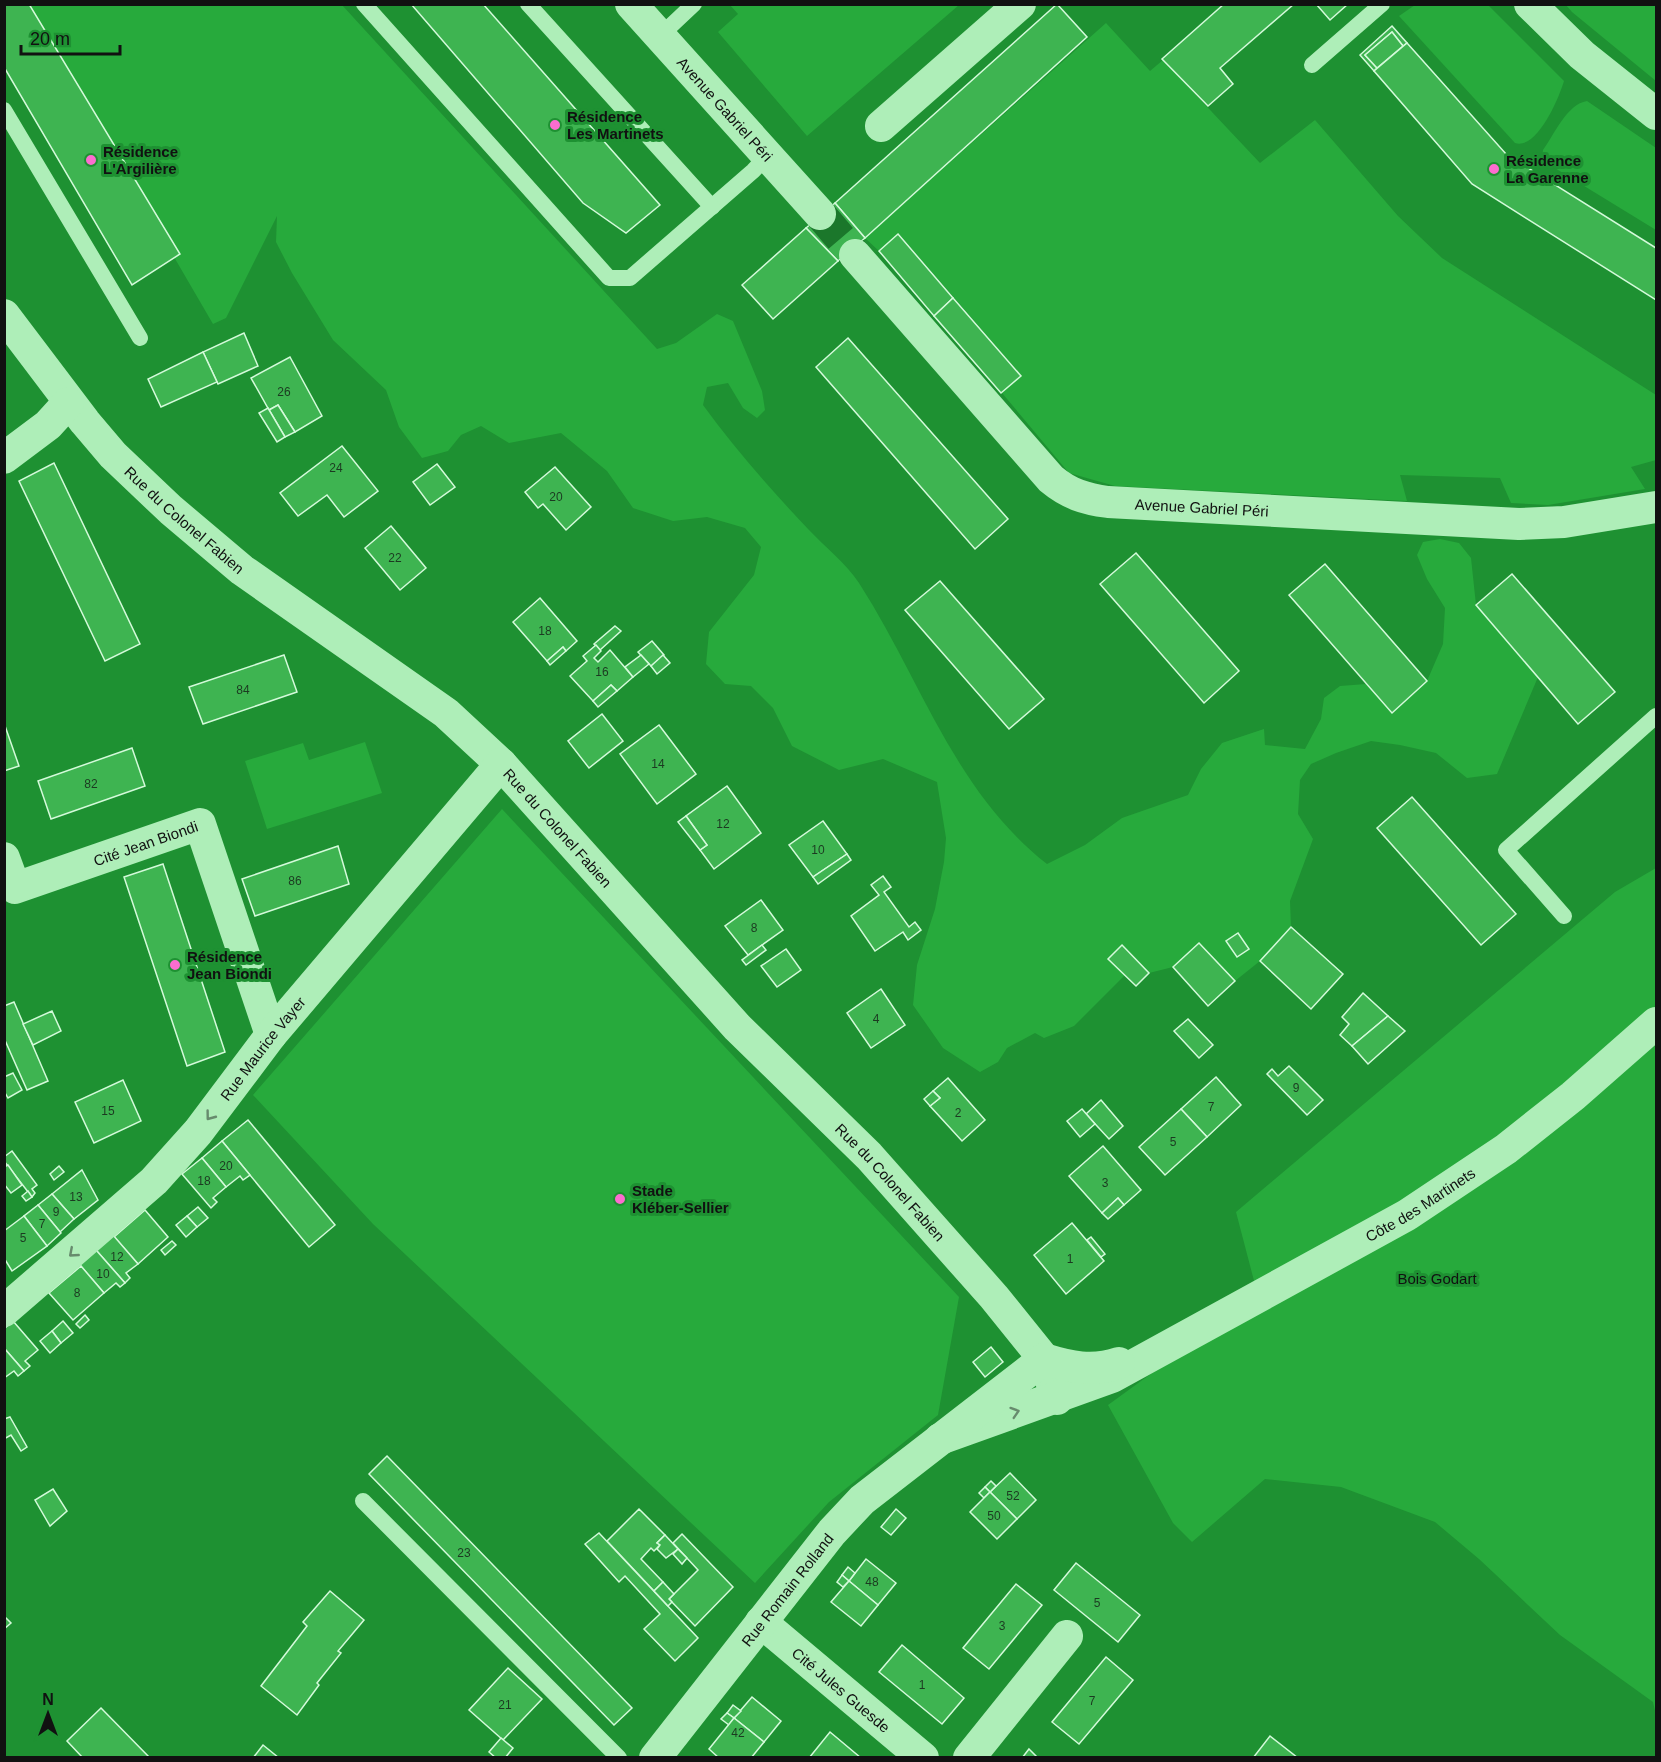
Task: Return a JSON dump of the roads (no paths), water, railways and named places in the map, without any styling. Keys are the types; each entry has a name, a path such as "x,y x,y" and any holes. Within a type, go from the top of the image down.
{"street":[{"name":"Avenue Gabriel Péri","path":"631,4 820,214"},
{"path":"881,126 1020,4"},
{"path":"1530,4 1582,54 1656,114"},
{"name":"Avenue Gabriel Péri","path":"855,255 1051,479 1070,494 1120,503 1519,524 1564,522 1656,507"},
{"name":"Rue du Colonel Fabien","path":"4,315 68,403 131,473 219,551 423,696 465,729 501,764 737,1028 869,1156 994,1297 1044,1359 1057,1399"},
{"path":"4,458 40,431 68,403"},
{"name":"Rue Maurice Vayer","path":"4,1311 154,1181 198,1132 270,1035 501,764"},
{"name":"Cité Jean Biondi","path":"4,858 10,890 200,825 270,1035"},
{"name":"Côte des Martinets","path":"1057,1399 1112,1377 1407,1215 1468,1176 1542,1122 1656,1023"},
{"name":"Côte des Martinets","path":"1044,1359 1068,1367 1099,1368 1158,1350"},
{"name":"Rue Romain Rolland","path":"655,1758 832,1532 862,1500 1044,1359"},
{"name":"Rue Romain Rolland","path":"940,1440 981,1423 1057,1399"},
{"name":"Cité Jules Guesde","path":"761,1622 923,1758"},
{"path":"969,1758 1067,1636"}],"lane":[{"path":"364,4 609,278 630,278 768,155"},
{"path":"528,4 712,207"},
{"path":"660,36 694,4"},
{"path":"1312,65 1382,4"},
{"path":"4,110 140,338"},
{"path":"1564,916 1506,850 1656,716"},
{"path":"363,1501 620,1758"}],"tunnel":[{"path":"820,214 855,255"}],"place":[{"name":"Résidence Les Martinets","path":"555,125"},
{"name":"Résidence L'Argilière","path":"91,160"},
{"name":"Résidence La Garenne","path":"1494,169"},
{"name":"Résidence Jean Biondi","path":"175,965"},
{"name":"Stade Kléber-Sellier","path":"620,1199"}],"park label":[{"name":"Bois Godart","path":"1437,1278"}]}
